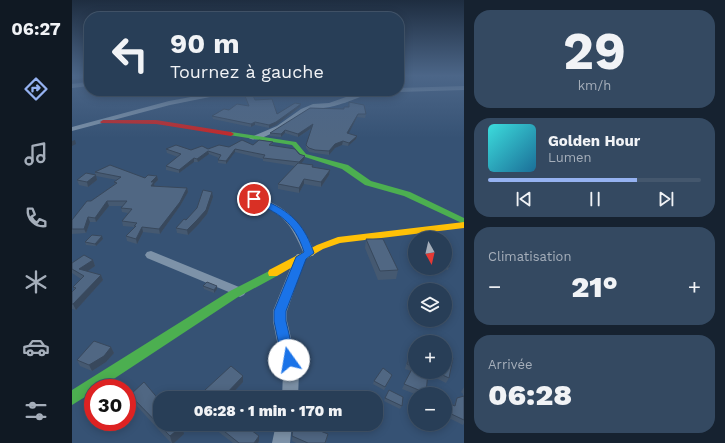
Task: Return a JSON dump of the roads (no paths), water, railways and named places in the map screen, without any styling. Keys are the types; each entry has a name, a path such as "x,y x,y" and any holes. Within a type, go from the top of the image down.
{"street":[{"path":"72,129 103,122 169,103 203,97"},
{"path":"253,138 278,128 303,110 313,106 330,105 353,97"},
{"path":"103,122 156,122 253,138 294,143 304,155 345,167 368,183 407,194 464,221"},
{"path":"254,199 275,208 288,217 303,235 305,255 280,311 280,321 291,372 290,391"},
{"path":"72,398 240,292 320,247 338,240 464,225"},
{"path":"151,255 240,292"},
{"path":"281,443 283,431"}]}
